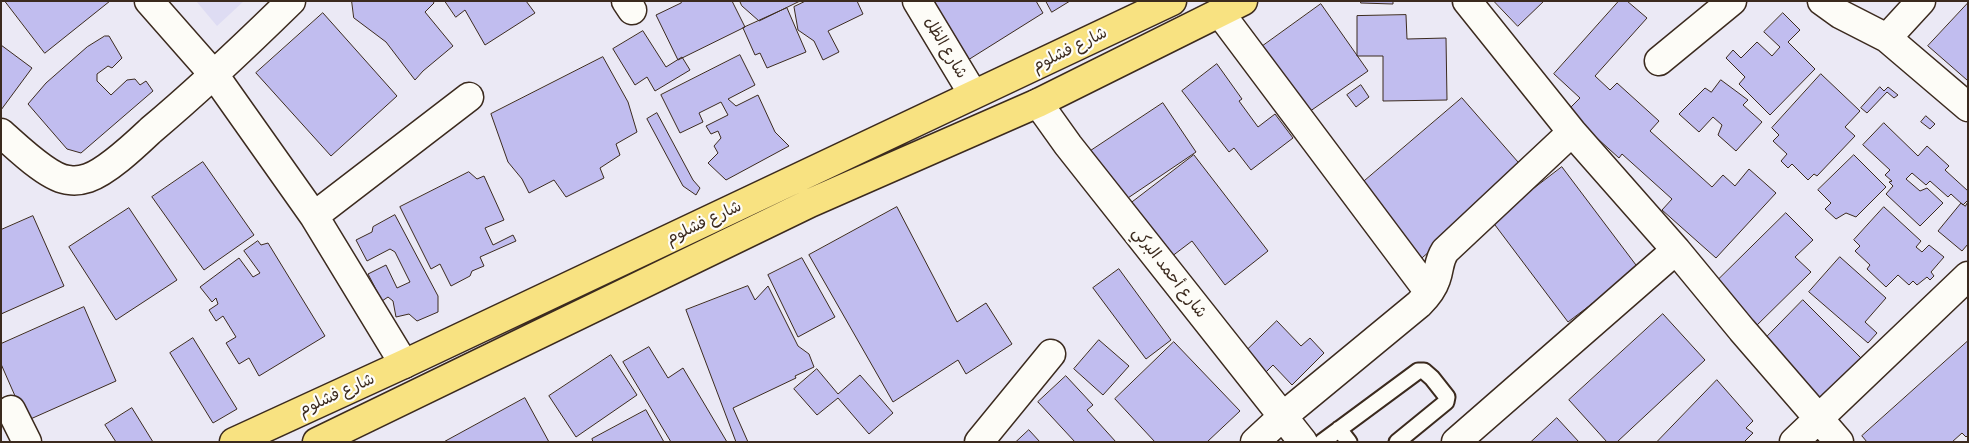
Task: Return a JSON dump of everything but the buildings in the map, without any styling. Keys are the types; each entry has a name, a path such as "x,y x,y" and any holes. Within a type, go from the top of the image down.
{"main road":[{"name":"شارع فشلوم","path":"234,442 404,364 1172,1"},
{"name":"شارع فشلوم","path":"317,442 810,203 1038,103 1232,7"}],"street":[{"path":"149,1 215,76 314,216 404,364"},
{"path":"1,132 30,158 60,178 78,180 88,178 138,142 215,76 291,1"},
{"name":"شارع الظل","path":"917,1 973,94"},
{"path":"1467,1 1572,132 1676,250 1839,442"},
{"path":"1659,61 1732,1"},
{"path":"1822,1 1840,14 1887,38 1968,107"},
{"path":"1887,38 1921,1"},
{"path":"1232,7 1429,292"},
{"path":"314,216 469,97"},
{"name":"شارع أحمد البركي","path":"1038,103 1068,145 1303,442"},
{"path":"1255,442 1282,417 1419,304 1429,292 1436,279 1438,264 1445,251 1572,132"},
{"path":"1456,442 1676,250"},
{"path":"1794,442 1968,276"},
{"path":"979,442 1051,354"},
{"path":"11,410 27,442"}],"lane":[{"path":"1322,442 1418,371 1424,371 1447,397 1446,402 1397,442"},
{"path":"1339,429 1349,442"}],"shaded area":[{"path":"196,1 244,1 217,26"}]}
